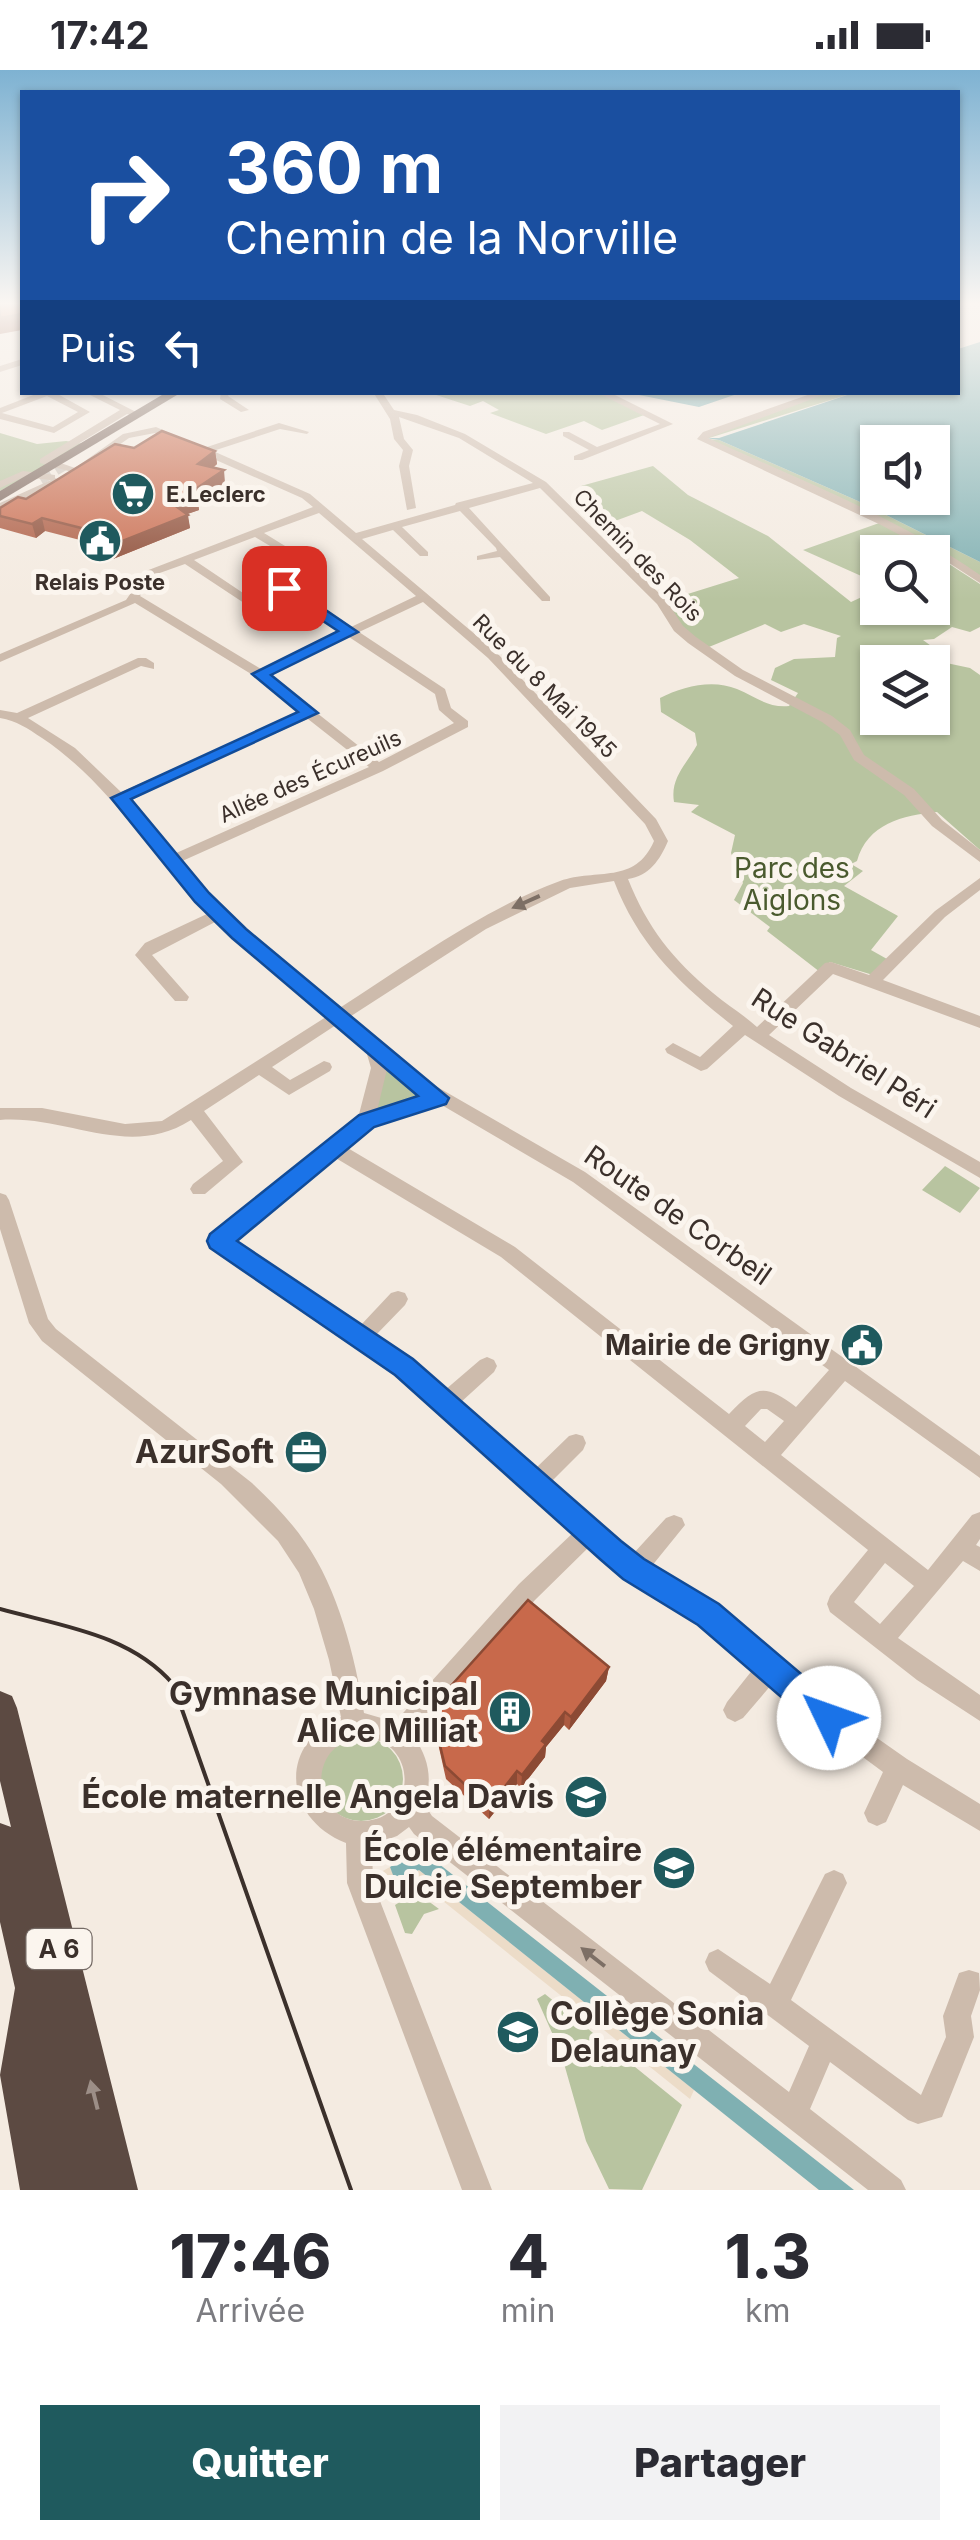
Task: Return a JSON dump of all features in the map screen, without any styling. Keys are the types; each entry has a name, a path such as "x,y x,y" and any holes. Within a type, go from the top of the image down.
{"highway":[{"name":"A 6","path":"0,1708 117,2190"},
{"name":"A 6","path":"0,1841 82,2190"},
{"path":"33,1978 20,2075 41,2190"}],"main road":[{"path":"55,471 158,402"},
{"path":"0,502 160,402"}],"street":[{"path":"0,414 26,402"},
{"path":"0,414 54,430 86,412 67,402"},
{"path":"109,402 135,414"},
{"path":"231,402 244,410"},
{"path":"385,402 400,426 400,439 408,450 404,466 411,508"},
{"path":"578,458 668,424 621,402"},
{"path":"798,402 706,434 702,440 885,523 980,580"},
{"name":"Chemin des Rois","path":"394,414 414,417 462,436 542,484 662,602 678,628 692,640 740,673 810,708 836,726 860,757 908,792 937,823 980,857"},
{"path":"204,450 279,426 304,432"},
{"path":"626,426 644,434"},
{"name":"Rue du 8 Mai 1945","path":"55,471 126,436 156,430 296,490 492,655 656,828 662,841 655,855 637,873 619,876"},
{"path":"566,434 597,451"},
{"path":"0,485 23,474 55,471"},
{"path":"351,533 542,484"},
{"path":"460,506 498,540 503,553 546,599"},
{"path":"0,658 134,598 150,573 321,508"},
{"path":"394,525 424,554"},
{"path":"248,600 318,576 318,570 256,533"},
{"path":"481,558 503,553"},
{"path":"185,559 258,608 255,617"},
{"path":"284,588 350,632"},
{"path":"134,598 260,674 378,768"},
{"path":"260,674 422,598"},
{"name":"Allée des Écureuils","path":"171,861 378,768 463,724 445,710 442,692 350,632"},
{"path":"1,711 20,717 142,661 150,666"},
{"path":"120,798 310,713"},
{"name":"Route de Corbeil","path":"20,717 120,798 220,914 281,972 374,1049 438,1098 579,1177 980,1468"},
{"path":"0,1114 21,1113 146,1134 166,1127 506,910 566,884 619,876"},
{"name":"Rue Gabriel Péri","path":"619,876 650,939 684,974 752,1030 980,1171"},
{"path":"873,981 940,914 980,884"},
{"path":"180,997 143,955 148,948 220,914"},
{"path":"672,1049 701,1065 831,967 980,1022"},
{"path":"366,1121 379,1068 374,1049"},
{"path":"260,1067 290,1089 324,1067"},
{"path":"438,1098 366,1121 219,1241 404,1367 589,1532 634,1569 705,1612 829,1718 898,1768 980,1818"},
{"path":"193,1110 234,1162 199,1189"},
{"path":"336,1149 508,1252 930,1585"},
{"path":"0,1200 39,1323 49,1335 243,1488 277,1520 302,1554 331,1634 354,1724"},
{"path":"361,1338 398,1299"},
{"path":"444,1404 487,1366"},
{"path":"766,1456 844,1368"},
{"path":"730,1428 756,1400 771,1400 798,1420"},
{"path":"534,1482 576,1442"},
{"path":"882,1640 980,1522"},
{"path":"634,1569 674,1525"},
{"path":"399,1736 527,1592 589,1532"},
{"path":"960,1547 980,1560"},
{"path":"883,1548 838,1604 980,1709"},
{"path":"735,1710 770,1666"},
{"path":"370,1723 399,1736 410,1750 416,1768 409,1805 396,1822 378,1832 359,1836 340,1832 324,1820 313,1804 309,1784 312,1764 322,1746 336,1732 354,1724 370,1723"},
{"path":"876,1813 898,1768"},
{"path":"409,1805 423,1825 890,2190"},
{"path":"359,1836 360,1883 478,2190"},
{"path":"775,2004 834,1883"},
{"path":"718,1962 918,2110 932,2107 960,2037 957,2016 968,1984"},
{"path":"794,2114 825,2041"}],"green space":[{"path":"485,402 620,402 647,414 602,430 584,421 546,434 490,413 499,410"},
{"path":"801,402 824,402 706,439 719,440 858,501 860,512 702,439 706,434"},
{"path":"0,433 37,444 84,444 0,491"},
{"name":"Parc des Aiglons","path":"653,466 688,495 768,536 851,602 860,598 860,625 950,625 950,565 980,584 980,627 970,632 952,627 934,639 923,640 930,645 860,645 860,735 950,735 950,664 970,668 980,675 980,850 937,812 899,819 869,838 857,861 851,864 863,871 844,886 898,916 871,950 887,959 873,975 830,962 820,972 734,900 743,883 731,853 735,835 691,812 699,805 674,802 677,779 697,745 695,733 661,712 660,698 708,684 737,689 768,704 789,706 798,693 771,680 775,668 794,659 835,657 837,638 841,636 804,624 781,632 765,624 704,649 678,628 662,602 739,578 690,540 642,511 615,521 581,486"},
{"path":"867,515 886,515 926,535 860,535 860,575 803,550 882,522"},
{"path":"950,547 980,562 980,580 950,562"},
{"path":"387,1066 422,1094 379,1112 375,1110"},
{"path":"945,1166 980,1188 960,1213 922,1190"},
{"path":"361,1737 384,1744 396,1756 403,1779 396,1802 384,1814 361,1821 338,1814 326,1802 319,1779 326,1756 338,1744"},
{"path":"416,1892 439,1909 424,1914 412,1934 405,1933 395,1905"},
{"path":"545,1994 682,2105 642,2190 609,2189 586,2141 561,2053 537,1999"}],"shaded area":[{"path":"390,1867 397,1883 419,1870 694,2090 690,2099 418,1881 391,1896 381,1872"}],"water":[{"path":"674,402 714,402 699,407"},
{"path":"826,402 980,402 980,562 950,547 950,535 926,535 886,515 950,515 950,425 860,425 860,502 719,440 706,438 719,438"},
{"path":"420,1849 854,2190 819,2190 419,1870 396,1883 390,1867"}],"building":[{"name":"E.Leclerc","path":"162,431 215,451 198,464 224,470 191,492 197,497 173,504 188,515 110,546 80,538 89,530 42,518 32,524 0,516 0,508 18,497 26,499 115,444 134,448"},
{"name":"Gymnase Municipal Alice Milliat","path":"528,1600 609,1667 571,1717 565,1712 522,1775 517,1771 489,1807 445,1766 431,1708"}],"tunnel":[{"path":"40,479 63,465"}],"tram line":[{"path":"0,1609 115,1643 156,1667 173,1684 351,2190"}],"place":[{"name":"E.Leclerc","path":"133,494"},
{"name":"Relais Poste","path":"100,541"},
{"name":"Mairie de Grigny","path":"862,1345"},
{"name":"AzurSoft","path":"306,1452"},
{"name":"Gymnase Municipal Alice Milliat","path":"510,1712"},
{"name":"École maternelle Angela Davis","path":"586,1797"},
{"name":"École élémentaire Dulcie September","path":"674,1868"},
{"name":"Collège Sonia Delaunay","path":"518,2032"}],"route":[{"path":"284,588 350,632 260,674 310,713 120,798 202,898 239,933 362,1040 438,1098 366,1121 219,1241 404,1367 611,1551 709,1614 829,1718"}]}
